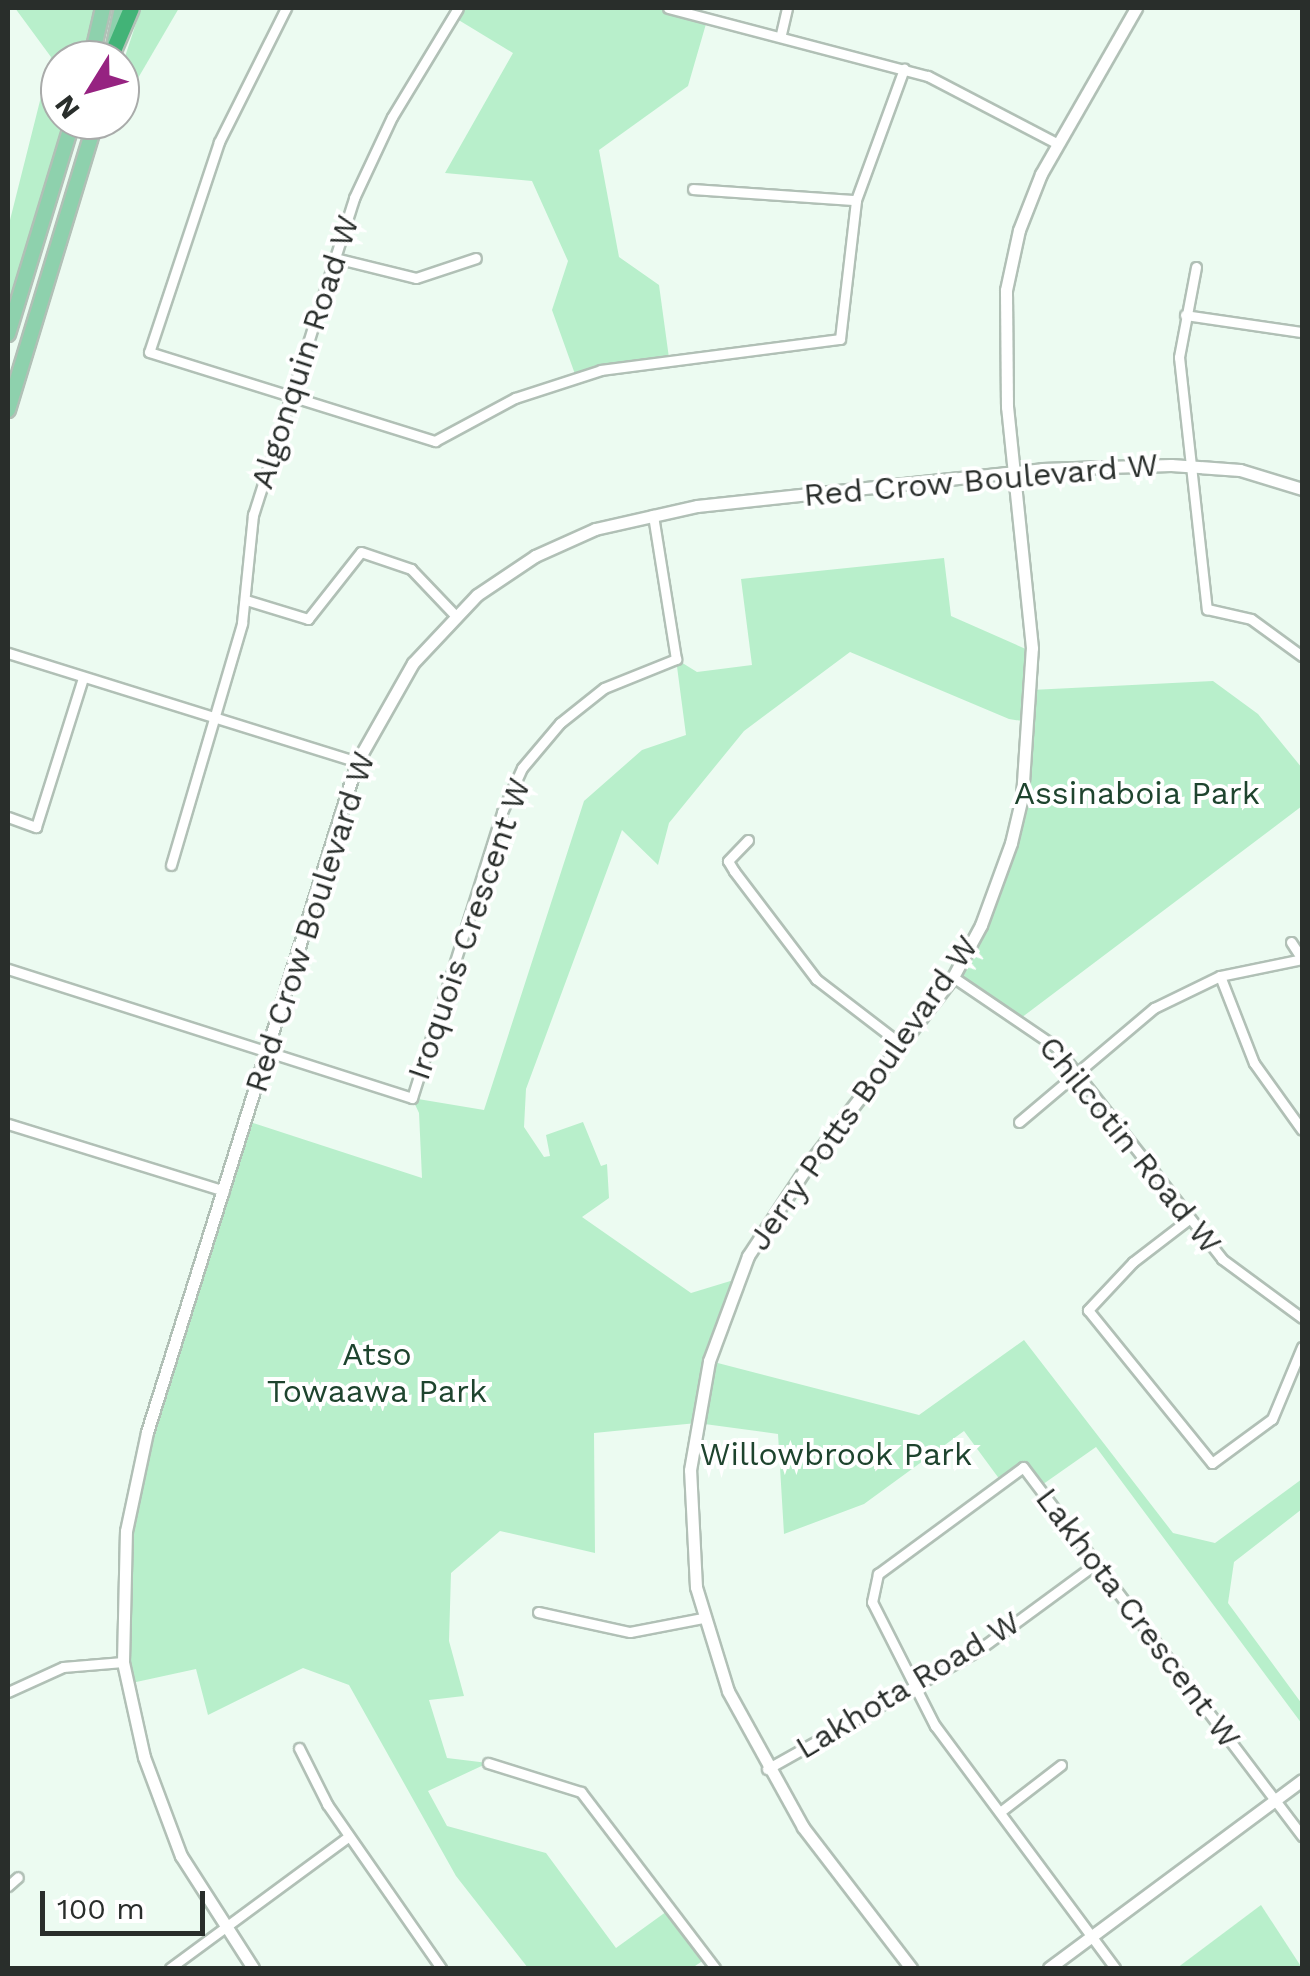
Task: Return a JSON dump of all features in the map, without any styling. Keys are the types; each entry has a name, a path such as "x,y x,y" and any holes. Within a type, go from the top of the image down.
{"highway":[{"path":"118,40 131,8"}],"main road":[{"path":"96,40 103,8"},
{"path":"115,40 122,8"},
{"path":"8,334 68,140"},
{"path":"8,410 90,140"}],"street":[{"path":"286,8 218,142 149,352 436,441 515,398 601,370 840,340 856,200 904,69"},
{"name":"Algonquin Road W","path":"170,865 216,719 246,600 253,516 335,258 377,144 458,8"},
{"path":"668,8 781,34 904,69 955,88 1056,143"},
{"path":"781,34 787,8"},
{"name":"Jerry Potts Boulevard W","path":"911,1968 826,1860 767,1769 728,1691 703,1618 690,1470 717,1332 737,1279 772,1216 953,978 997,886 1022,797 1032,648 1018,472 1007,407 1006,290 1018,230 1056,143 1136,8"},
{"path":"693,190 856,200"},
{"path":"335,258 416,278 476,258"},
{"path":"1196,267 1184,315 1180,357 1207,610 1250,618 1302,656"},
{"path":"1184,315 1302,332"},
{"name":"Red Crow Boulevard W","path":"253,1968 181,1856 154,1788 123,1662 122,1574 138,1465 357,762 394,691 455,614 505,575 566,540 654,515 1018,472 1190,465 1264,475 1302,489"},
{"name":"Iroquois Crescent W","path":"269,1052 412,1098 502,812 522,768 560,722 604,688 676,659 654,515"},
{"path":"246,600 308,619 361,552 411,569 455,614"},
{"path":"8,653 357,762"},
{"path":"8,817 36,827 84,678"},
{"path":"748,840 728,861 734,872 816,979 902,1044"},
{"path":"1019,1122 1154,1008 1220,976 1302,959 1291,942"},
{"path":"8,969 269,1052"},
{"path":"1220,976 1254,1063 1302,1130"},
{"name":"Chilcotin Road W","path":"953,978 1040,1032 1078,1071 1189,1220 1242,1278 1302,1318"},
{"path":"8,1124 224,1192"},
{"path":"1189,1220 1133,1262 1088,1310 1212,1463 1272,1419 1302,1347"},
{"name":"Lakhota Crescent W","path":"1115,1968 913,1688 872,1602 872,1581 1023,1467 1302,1836"},
{"name":"Lakhota Road W","path":"767,1769 990,1642 1097,1563"},
{"path":"538,1612 630,1632 703,1618"},
{"path":"8,1692 63,1667 123,1662"},
{"path":"300,1748 349,1836 441,1968"},
{"path":"488,1763 580,1792 715,1968"},
{"path":"1000,1812 1060,1765"},
{"path":"1048,1968 1302,1780"},
{"path":"170,1968 349,1836"},
{"path":"8,1886 18,1877"}],"green space":[{"path":"15,8 94,8 87,40 40,42"},
{"path":"141,8 179,8 140,75 140,40 130,40"},
{"path":"458,8 668,8 708,17 688,86 599,150 619,257 659,285 669,358 576,377 552,310 568,261 532,181 445,173 513,53 452,16"},
{"path":"40,101 40,140 67,140 8,334 8,228"},
{"path":"944,558 951,616 1037,654 1031,690 1213,681 1258,714 1302,768 1302,806 1021,1018 953,977 981,925 1026,779 1035,723 1009,719 850,652 744,731 669,823 658,865 622,830 526,1089 524,1127 544,1157 550,1156 546,1135 583,1122 601,1166 607,1164 609,1198 582,1217 691,1293 737,1279 710,1361 919,1415 1024,1340 1173,1533 1215,1543 1302,1479 1302,1509 1234,1562 1228,1603 1302,1704 1302,1724 1096,1447 1039,1487 1023,1467 1003,1484 964,1431 864,1504 784,1534 778,1434 697,1423 594,1433 595,1553 500,1531 451,1573 449,1641 464,1696 429,1700 447,1758 488,1763 428,1791 447,1826 546,1853 616,1948 670,1909 707,1958 692,1968 528,1968 456,1876 349,1685 303,1668 208,1715 196,1669 127,1684 132,1495 247,1121 422,1178 419,1113 412,1098 484,1110 584,801 642,750 686,735 676,659 697,672 752,665 741,579"},
{"path":"1261,1905 1302,1968 1177,1968"}],"park label":[{"name":"Assinaboia Park","path":"1137,793"},
{"name":"Atso Towaawa Park","path":"377,1374"},
{"name":"Willowbrook Park","path":"836,1454"}]}
